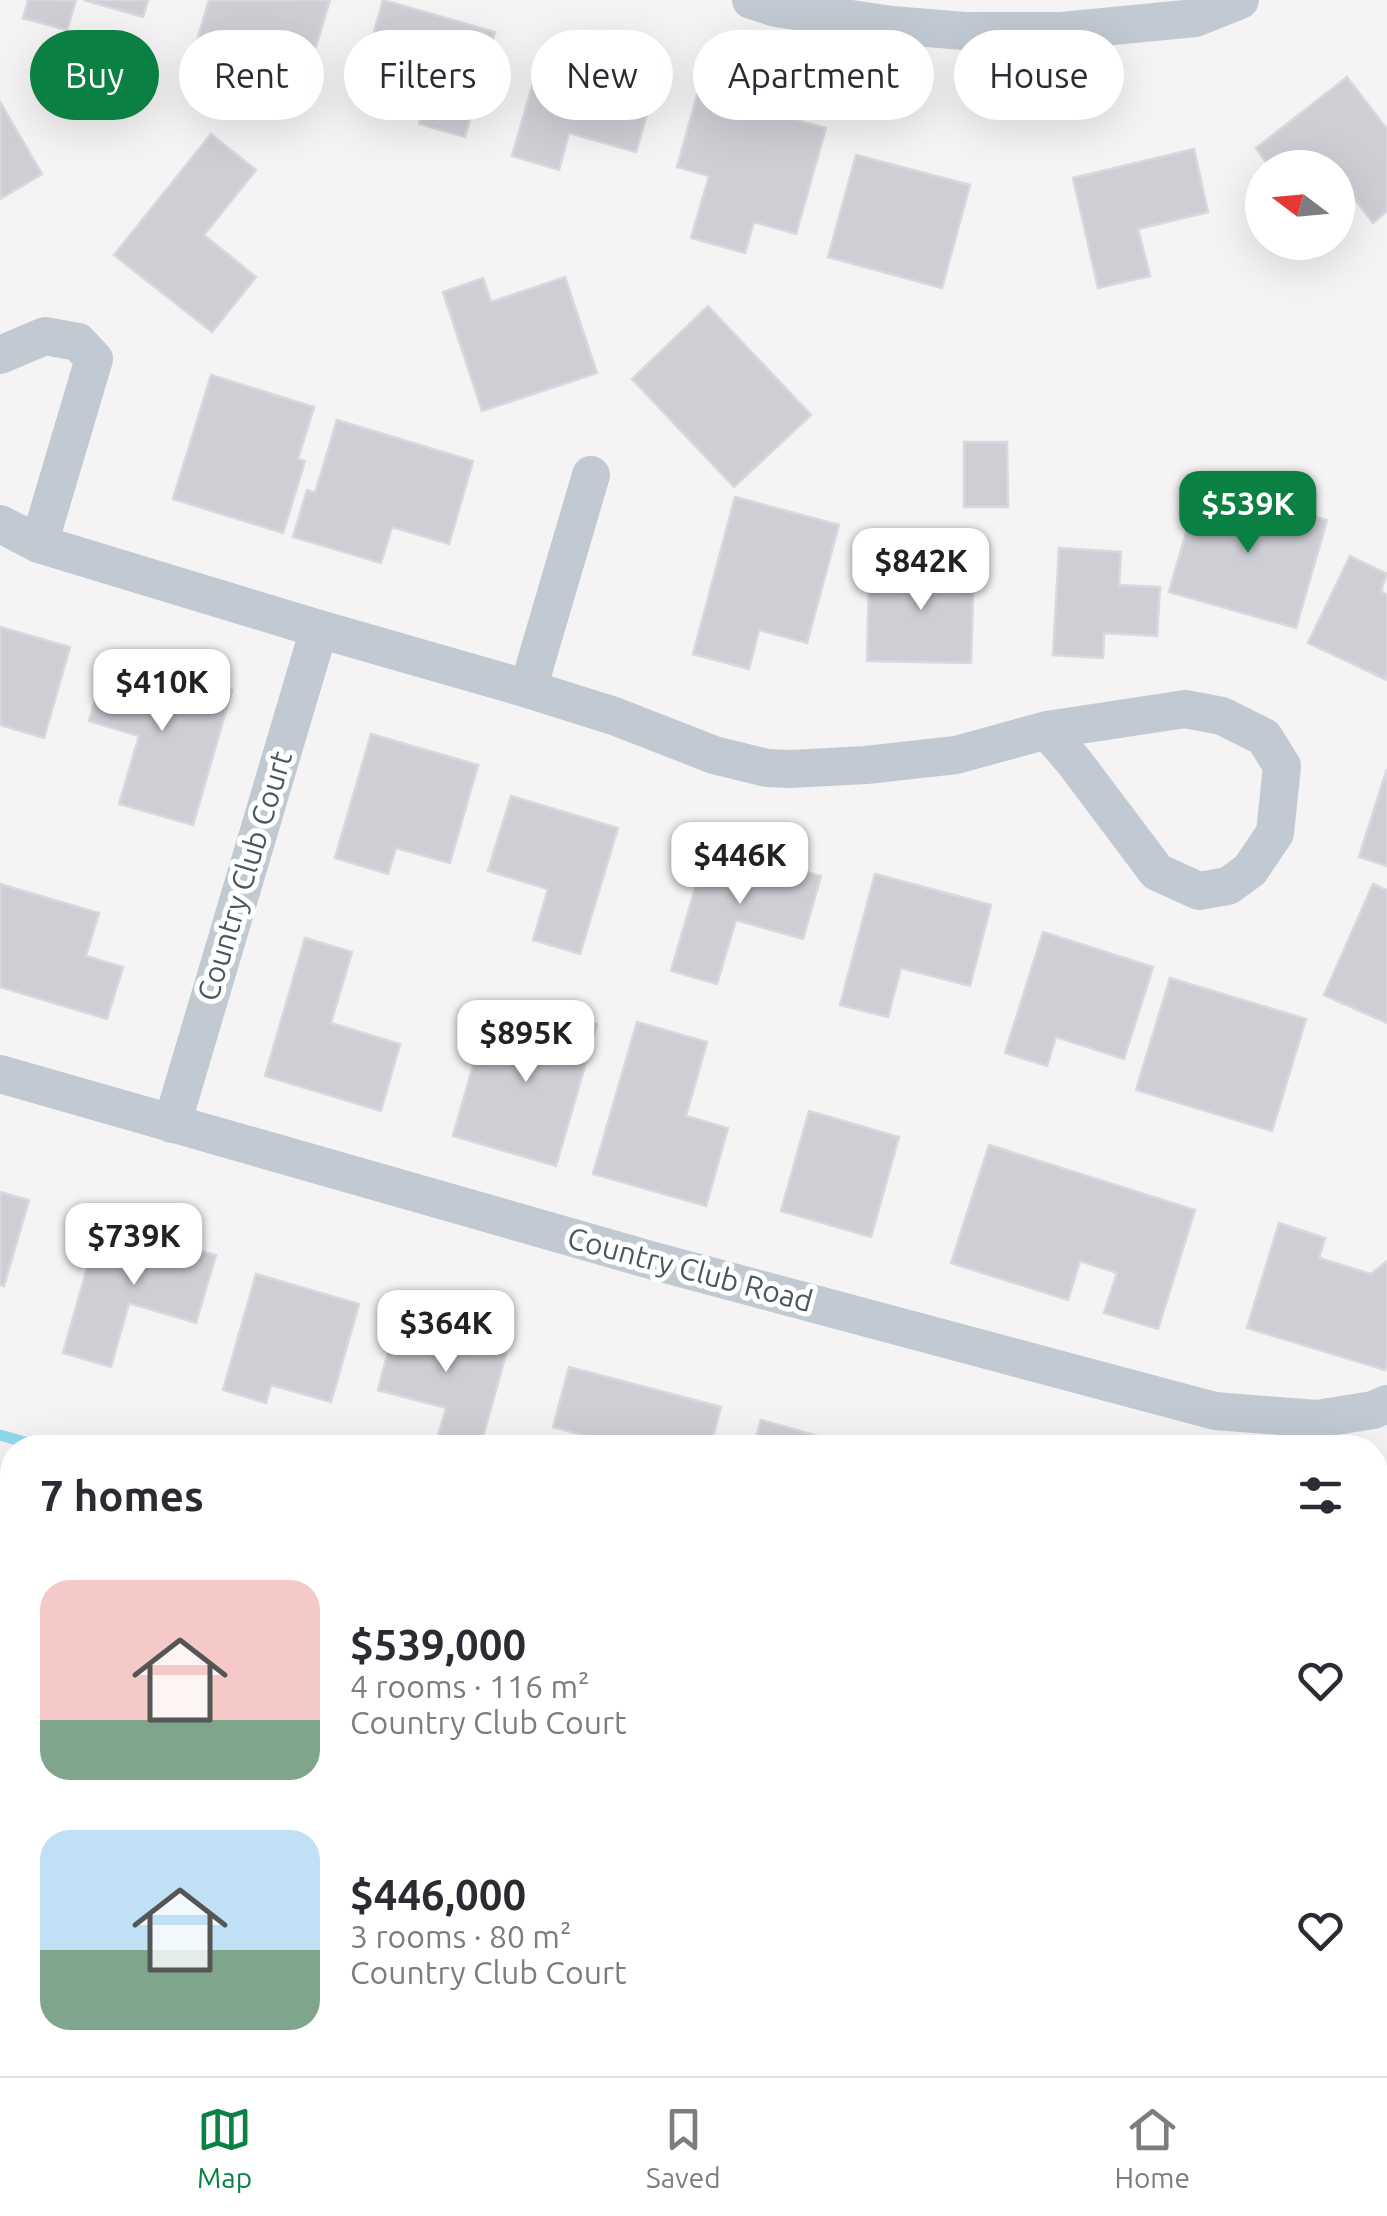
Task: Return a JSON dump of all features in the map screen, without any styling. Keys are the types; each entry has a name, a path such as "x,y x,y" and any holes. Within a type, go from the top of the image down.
{"street":[{"path":"751,0 776,8 964,31 1062,31 1196,18 1240,0"},
{"path":"0,355 46,336 78,342 94,359 39,544"},
{"path":"528,689 592,475"},
{"path":"0,524 39,544 528,689 614,716 714,756 768,768 866,765 956,755 1047,730 1185,709 1222,716 1264,738 1282,766 1275,833 1250,870 1228,886 1199,891 1157,872 1047,730"},
{"name":"Country Club Court","path":"172,1124 319,629"},
{"name":"Country Club Road","path":"0,1074 654,1261 1216,1411 1316,1418 1387,1404"}],"building":[{"path":"28,0 76,0 67,30 23,18"},
{"path":"84,0 148,0 143,17"},
{"path":"209,0 330,0 321,30 200,30"},
{"path":"383,0 488,30 375,30"},
{"path":"1347,77 1387,129 1387,211 1373,223 1355,200 1355,150 1256,148"},
{"path":"531,90 531,120 645,120 636,152 569,133 559,170 512,156"},
{"path":"0,102 42,174 0,199"},
{"path":"693,110 693,120 798,120 826,128 796,234 754,222 745,253 691,238 709,176 677,167"},
{"path":"420,120 470,120 465,137 419,124"},
{"path":"211,134 256,170 204,235 256,277 212,332 114,255"},
{"path":"1194,149 1208,212 1138,229 1150,276 1098,288 1073,178"},
{"path":"856,155 970,185 942,288 828,257"},
{"path":"565,277 597,373 482,411 443,292 483,278 491,302"},
{"path":"708,306 811,415 734,487 632,379"},
{"path":"211,375 314,407 298,459 305,461 283,533 173,499"},
{"path":"337,420 473,461 449,544 392,527 381,563 293,537 307,490 315,493"},
{"path":"964,442 1007,442 1008,507 964,507"},
{"path":"1200,484 1327,520 1296,628 1169,592"},
{"path":"735,497 839,525 807,643 759,630 749,669 693,654"},
{"path":"1059,548 1121,552 1119,585 1160,587 1157,636 1104,633 1103,658 1053,655"},
{"path":"1350,556 1387,574 1381,591 1387,595 1387,680 1308,643"},
{"path":"890,557 936,558 936,565 974,566 971,663 867,661 869,578 890,579"},
{"path":"0,627 70,647 44,738 0,725"},
{"path":"108,654 232,690 193,825 119,804 139,736 89,721"},
{"path":"371,734 478,765 450,863 396,848 388,874 335,858"},
{"path":"1387,769 1387,866 1359,857"},
{"path":"511,796 618,828 580,954 533,940 548,889 488,871"},
{"path":"708,844 821,876 803,939 736,920 717,984 671,971"},
{"path":"875,874 991,905 970,986 901,968 888,1017 840,1005"},
{"path":"0,884 99,913 86,956 123,967 107,1019 0,987"},
{"path":"1373,884 1387,890 1387,1023 1324,995"},
{"path":"1043,932 1153,967 1124,1059 1056,1037 1047,1066 1005,1053"},
{"path":"305,938 352,952 331,1023 400,1044 381,1111 265,1076"},
{"path":"1170,978 1306,1019 1272,1131 1136,1090"},
{"path":"535,1006 597,1024 556,1166 453,1136 487,1016 529,1028"},
{"path":"637,1022 707,1042 686,1116 728,1128 706,1206 593,1174"},
{"path":"809,1111 899,1137 871,1237 781,1211"},
{"path":"989,1145 1195,1210 1158,1329 1104,1313 1117,1273 1080,1261 1068,1300 951,1263"},
{"path":"0,1192 29,1200 4,1286 0,1285"},
{"path":"100,1222 216,1255 196,1323 129,1303 111,1367 63,1353"},
{"path":"1279,1223 1325,1238 1319,1258 1371,1274 1387,1261 1385,1370 1247,1328"},
{"path":"256,1274 359,1304 331,1402 271,1385 266,1403 223,1390"},
{"path":"398,1313 509,1343 484,1435 438,1435 446,1408 378,1390"},
{"path":"569,1367 721,1407 713,1435 583,1435 553,1427"},
{"path":"761,1420 815,1435 757,1435"}]}
